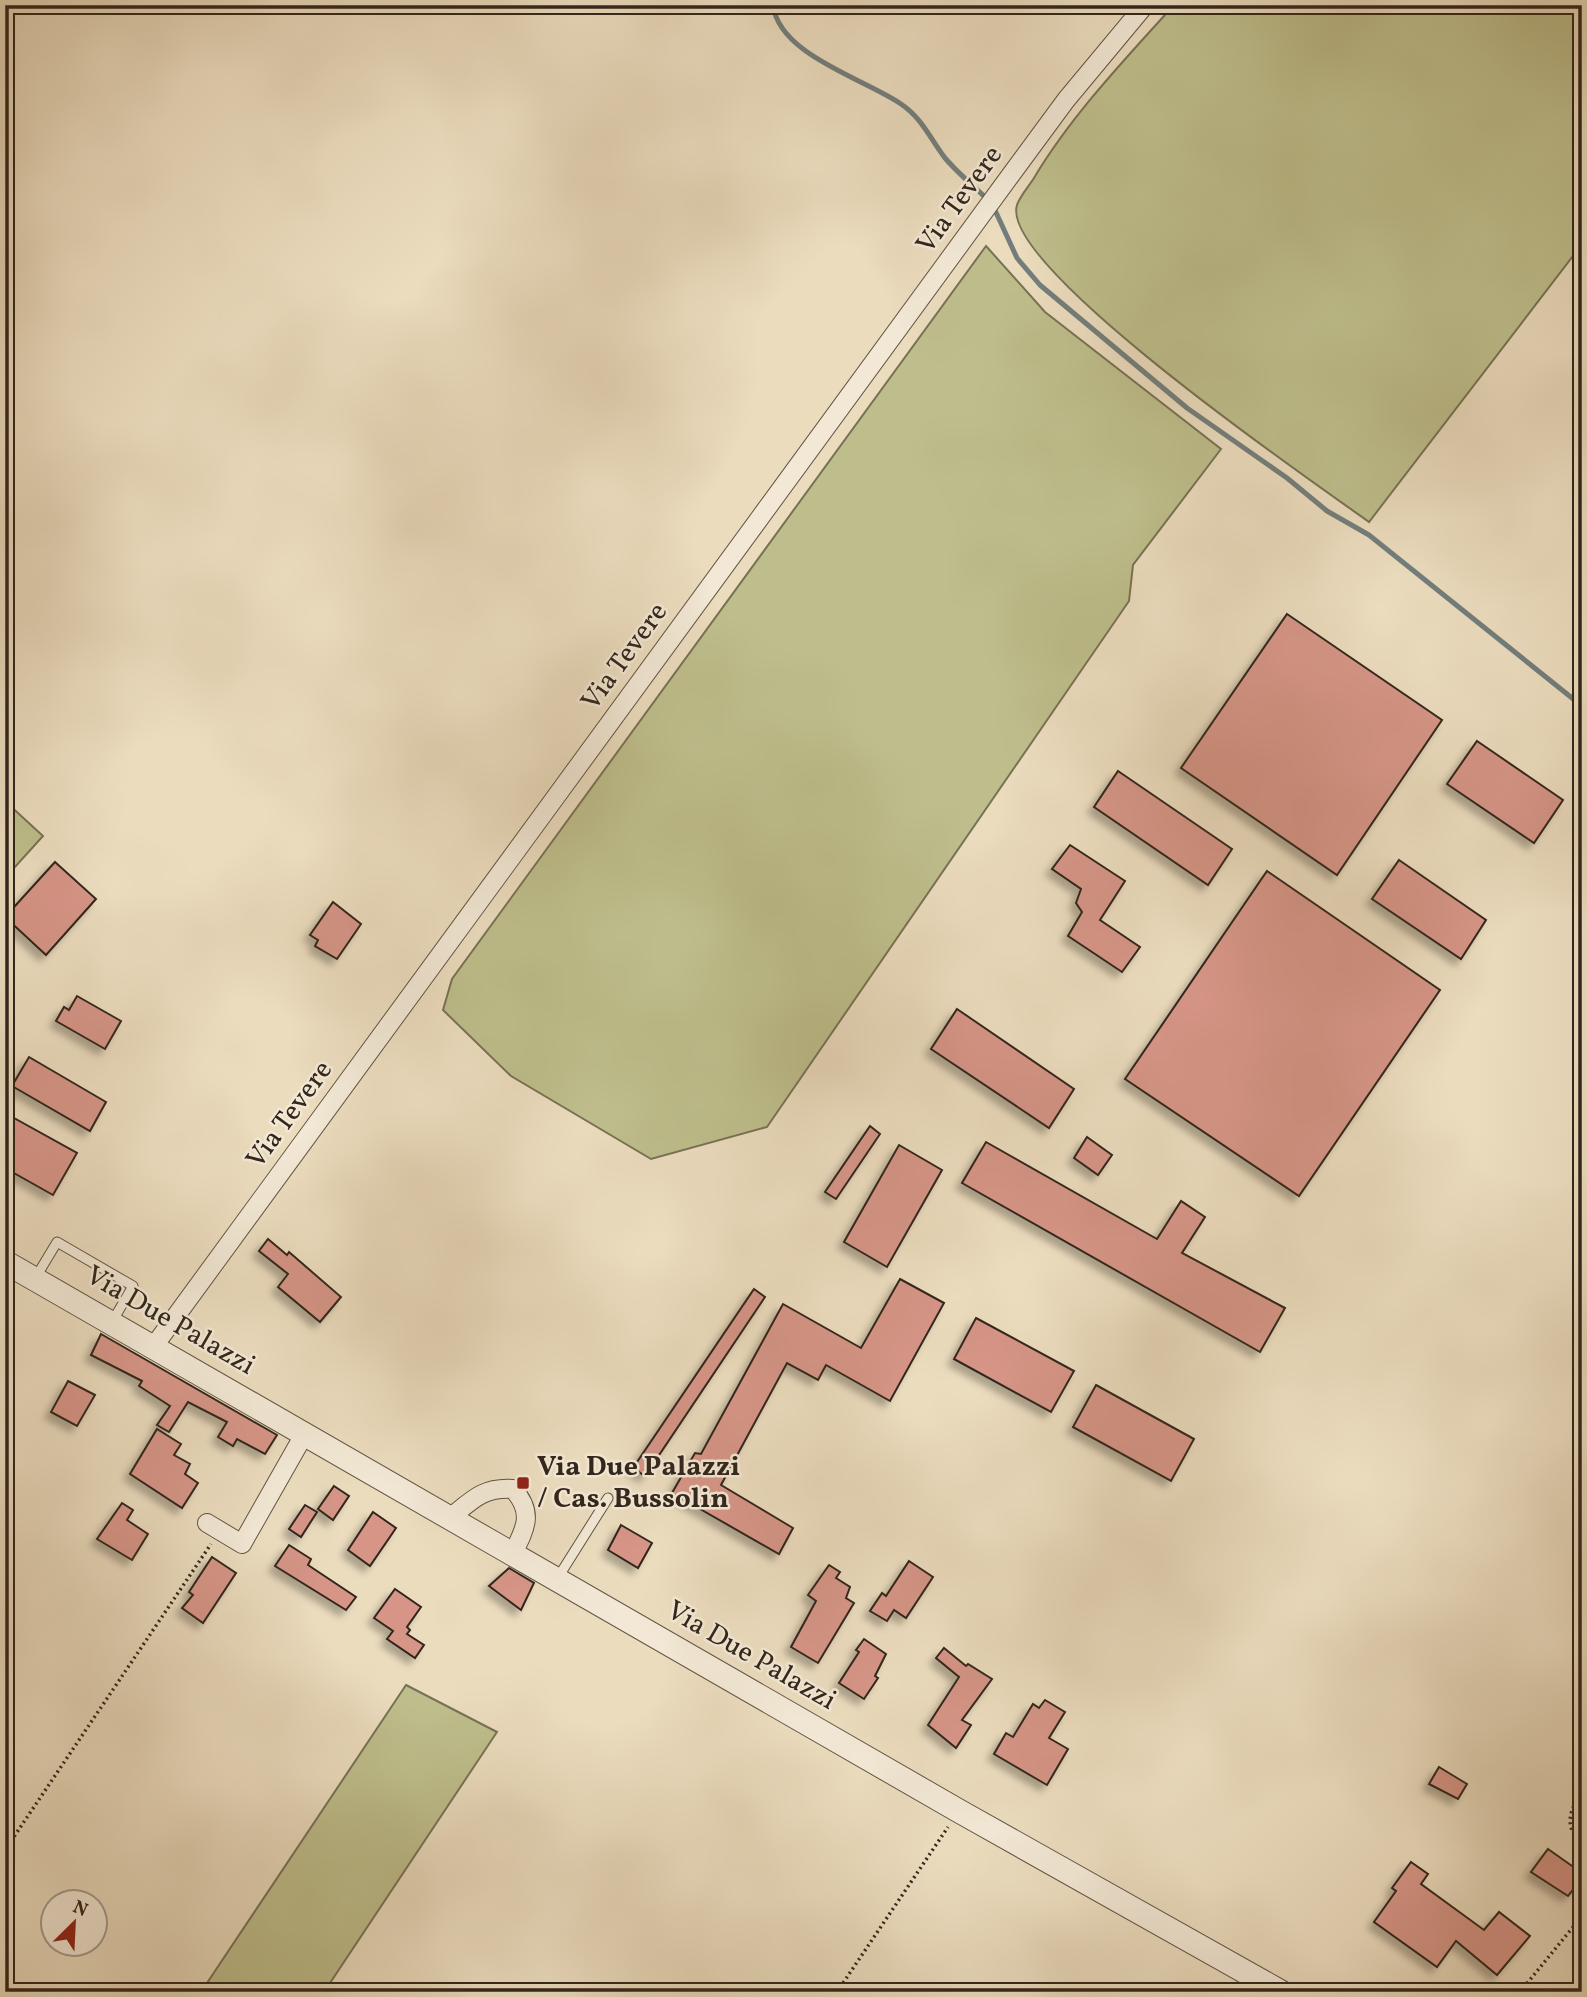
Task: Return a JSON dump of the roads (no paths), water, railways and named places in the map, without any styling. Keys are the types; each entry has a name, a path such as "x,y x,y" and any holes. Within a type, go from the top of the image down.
{"street":[{"name":"Via Tevere","path":"154,1346 1026,154 1144,5"},
{"name":"Via Due Palazzi","path":"5,1262 959,1811 1280,1992"},
{"path":"214,1527 242,1544 305,1433"},
{"path":"450,1518 473,1499 494,1488 513,1489 523,1500 528,1513 526,1525 513,1553"}],"lane":[{"path":"35,1279 57,1242 132,1286 112,1322"},
{"path":"557,1579 608,1498"}],"waterway":[{"path":"773,5 779,23 790,38 826,64 901,104 920,122 945,158 984,196"},
{"path":"994,208 1017,258 1040,285 1187,408 1287,478 1327,511 1369,535 1582,706"}],"place":[{"name":"Via Due Palazzi / Cas. Bussolin","path":"523,1483"}]}
